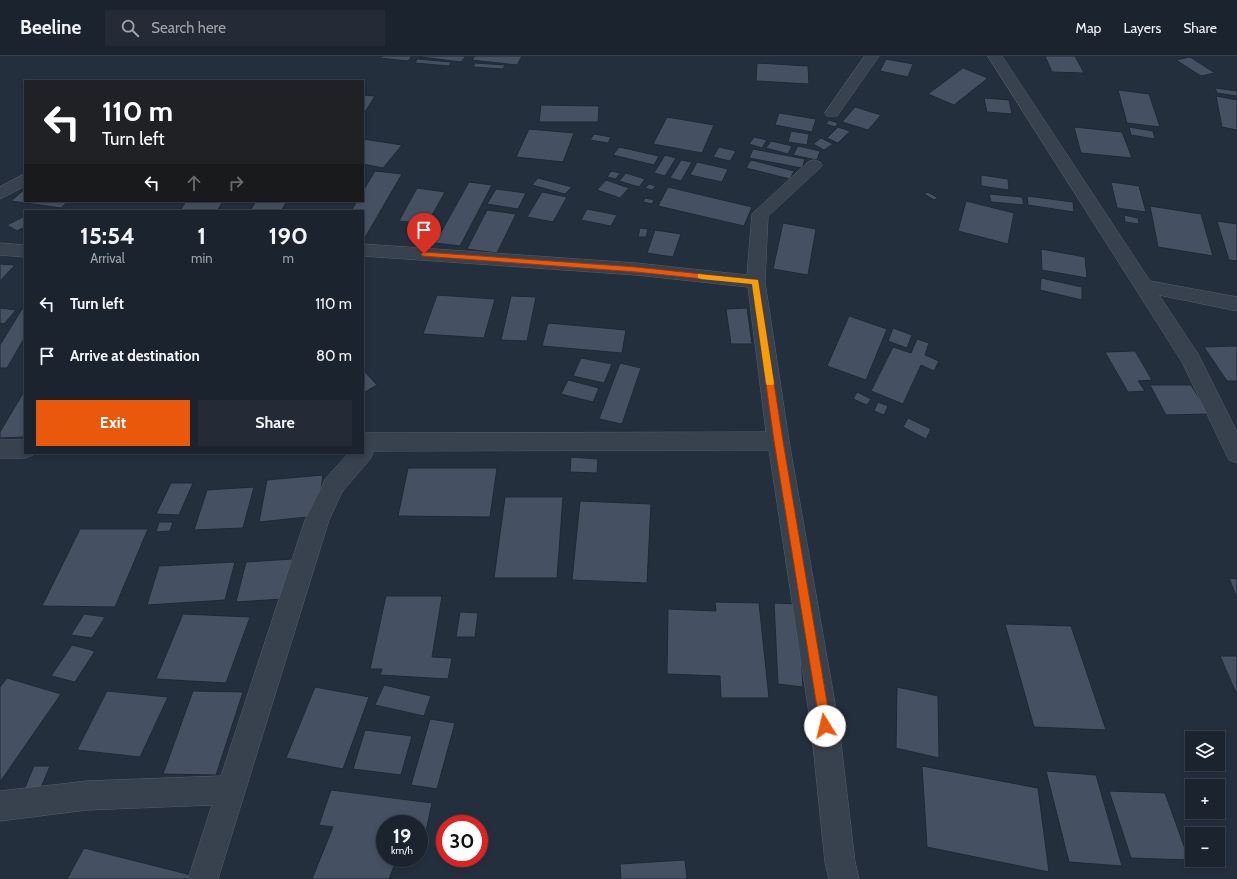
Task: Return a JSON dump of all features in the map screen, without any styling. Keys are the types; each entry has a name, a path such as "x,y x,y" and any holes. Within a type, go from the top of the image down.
{"street":[{"path":"832,113 872,56"},
{"path":"995,56 1191,359 1237,454"},
{"path":"814,165 760,214 756,282 778,441 825,726 840,862 844,879"},
{"path":"0,194 24,180"},
{"path":"0,249 24,251"},
{"path":"364,250 636,269 756,282"},
{"path":"1144,286 1237,304"},
{"path":"365,447 778,441"},
{"path":"0,449 24,450"},
{"path":"203,879 317,520 334,485 359,454"},
{"path":"0,806 22,802 99,795 232,790"}],"building":[{"path":"382,56 412,56 408,61 380,58"},
{"path":"466,56 461,62 421,57"},
{"path":"475,56 522,56 517,65 472,60"},
{"path":"1045,56 1075,56 1084,73 1052,72"},
{"path":"1190,57 1215,73 1201,76 1176,60"},
{"path":"417,59 451,62 449,66 415,63"},
{"path":"886,59 913,64 908,77 880,71"},
{"path":"475,63 505,65 503,69 473,67"},
{"path":"757,63 808,66 809,84 756,81"},
{"path":"963,68 988,78 954,105 928,94"},
{"path":"1215,88 1237,91 1237,96 1217,93"},
{"path":"1118,90 1149,94 1160,127 1127,123"},
{"path":"364,95 375,96 364,113"},
{"path":"1216,96 1237,100 1237,130 1222,127"},
{"path":"984,98 1009,100 1012,114 987,112"},
{"path":"541,105 599,106 598,122 539,122"},
{"path":"855,107 881,115 868,130 842,122"},
{"path":"779,113 816,119 812,132 775,125"},
{"path":"667,117 714,125 702,153 653,144"},
{"path":"829,120 838,123 835,127 826,124"},
{"path":"838,127 850,131 838,143 827,138"},
{"path":"1074,127 1122,132 1132,158 1081,153"},
{"path":"1129,127 1153,131 1155,139 1131,135"},
{"path":"529,129 574,133 563,162 516,157"},
{"path":"791,131 809,134 807,145 788,142"},
{"path":"594,134 611,137 608,143 590,140"},
{"path":"754,137 767,140 762,148 749,144"},
{"path":"821,138 833,144 824,150 813,144"},
{"path":"364,139 402,145 383,168 364,164"},
{"path":"771,141 792,146 788,154 766,148"},
{"path":"798,146 820,151 817,160 793,155"},
{"path":"619,147 659,156 654,165 613,155"},
{"path":"719,147 736,151 730,161 713,157"},
{"path":"753,149 805,159 802,168 749,158"},
{"path":"665,155 676,158 665,176 654,173"},
{"path":"681,160 692,162 681,181 670,178"},
{"path":"751,160 794,171 790,179 746,168"},
{"path":"697,162 728,169 722,182 690,175"},
{"path":"375,171 402,174 364,239 364,210 352,210 356,202 364,202 364,189"},
{"path":"611,171 620,173 616,179 607,177"},
{"path":"626,173 645,179 639,187 619,181"},
{"path":"981,175 1008,179 1009,190 981,186"},
{"path":"538,178 572,187 565,194 532,185"},
{"path":"606,180 629,188 620,198 597,190"},
{"path":"469,182 492,185 460,246 435,243"},
{"path":"1111,182 1139,186 1146,212 1117,208"},
{"path":"649,184 656,186 652,190 645,188"},
{"path":"668,187 752,207 744,226 658,206"},
{"path":"417,188 445,192 427,224 399,221"},
{"path":"496,189 526,193 518,209 487,204"},
{"path":"24,190 24,202 67,202 61,208 11,201"},
{"path":"542,192 567,197 553,222 527,217"},
{"path":"928,192 938,198 934,200 924,194"},
{"path":"989,194 1022,197 1024,205 991,202"},
{"path":"1027,196 1073,202 1074,212 1028,205"},
{"path":"645,198 654,200 652,204 643,202"},
{"path":"966,201 1014,213 1008,244 958,231"},
{"path":"185,202 222,202 218,210 181,210"},
{"path":"255,202 286,202 282,210 251,210"},
{"path":"1150,206 1201,214 1213,256 1158,247"},
{"path":"587,209 617,215 611,226 581,220"},
{"path":"487,210 516,214 497,253 467,249"},
{"path":"1124,215 1138,218 1139,224 1125,222"},
{"path":"24,216 24,228 17,231 7,225"},
{"path":"1217,221 1237,224 1237,261 1229,260"},
{"path":"783,223 816,229 808,275 773,269"},
{"path":"640,228 648,229 646,237 638,237"},
{"path":"655,230 681,234 673,257 647,253"},
{"path":"1041,249 1085,257 1087,278 1042,270"},
{"path":"0,264 15,265 0,281"},
{"path":"1041,278 1082,287 1082,300 1040,290"},
{"path":"437,295 495,299 484,338 423,334"},
{"path":"511,296 536,297 527,341 501,340"},
{"path":"0,308 16,310 4,324 0,323"},
{"path":"747,308 752,344 731,344 726,309"},
{"path":"22,309 24,309 24,339 7,368 0,368 0,345"},
{"path":"849,316 887,329 866,380 827,366"},
{"path":"548,323 626,330 622,353 542,346"},
{"path":"893,328 912,335 907,348 888,341"},
{"path":"917,339 929,343 925,355 939,361 934,371 921,365 903,404 871,391 893,347 911,353"},
{"path":"1237,346 1237,381 1227,381 1204,347"},
{"path":"1135,351 1152,380 1138,381 1145,391 1128,392 1105,352"},
{"path":"581,358 612,364 604,383 573,376"},
{"path":"620,363 641,368 622,424 599,419"},
{"path":"364,371 377,385 364,392"},
{"path":"568,380 599,388 593,402 561,394"},
{"path":"1150,385 1191,385 1209,414 1166,415"},
{"path":"24,392 24,437 0,438 0,432"},
{"path":"857,392 871,399 867,405 853,399"},
{"path":"878,402 888,406 884,415 874,411"},
{"path":"908,418 931,429 926,439 903,427"},
{"path":"571,457 598,459 597,473 570,472"},
{"path":"408,468 497,468 490,517 398,516"},
{"path":"323,475 317,516 259,522 267,480"},
{"path":"171,483 193,483 179,515 156,514"},
{"path":"254,487 243,528 194,530 207,490"},
{"path":"505,497 563,497 557,578 494,578"},
{"path":"580,501 651,504 647,583 572,580"},
{"path":"159,522 173,522 170,531 156,532"},
{"path":"80,529 148,529 115,607 42,606"},
{"path":"292,559 283,599 236,602 246,562"},
{"path":"235,562 225,600 147,605 159,566"},
{"path":"1229,578 1237,579 1237,598"},
{"path":"386,596 442,596 432,657 452,658 448,679 380,675 382,669 370,669"},
{"path":"715,602 759,603 769,698 721,698 720,676 667,674 668,609 716,611"},
{"path":"774,603 798,604 803,687 778,684"},
{"path":"460,612 478,613 475,637 456,637"},
{"path":"84,614 105,617 92,638 71,635"},
{"path":"183,614 250,617 226,683 156,679"},
{"path":"1005,624 1071,626 1106,730 1034,727"},
{"path":"72,645 95,651 75,682 51,676"},
{"path":"1220,656 1237,656 1237,695"},
{"path":"7,678 61,694 0,782 0,687"},
{"path":"384,685 431,696 424,716 375,705"},
{"path":"315,687 369,697 343,769 286,758"},
{"path":"897,687 938,696 939,758 896,748"},
{"path":"107,691 168,697 140,757 77,750"},
{"path":"193,691 243,692 216,775 163,774"},
{"path":"430,719 455,723 437,789 411,785"},
{"path":"365,730 412,736 401,775 353,769"},
{"path":"34,766 50,766 40,790 24,790"},
{"path":"922,766 1038,788 1049,872 927,847"},
{"path":"1046,771 1096,775 1122,866 1069,862"},
{"path":"331,790 432,803 428,822 428,815 376,815 376,867 394,867 389,879 312,879 333,827 319,825"},
{"path":"1109,791 1165,793 1185,849 1185,860 1131,858"},
{"path":"84,848 191,875 189,879 67,879"},
{"path":"685,860 687,879 621,879 620,864"}],"slow traffic":[{"path":"701,276 756,282 770,383"}],"route":[{"path":"424,254 636,269 756,282 778,441 825,726"}]}
